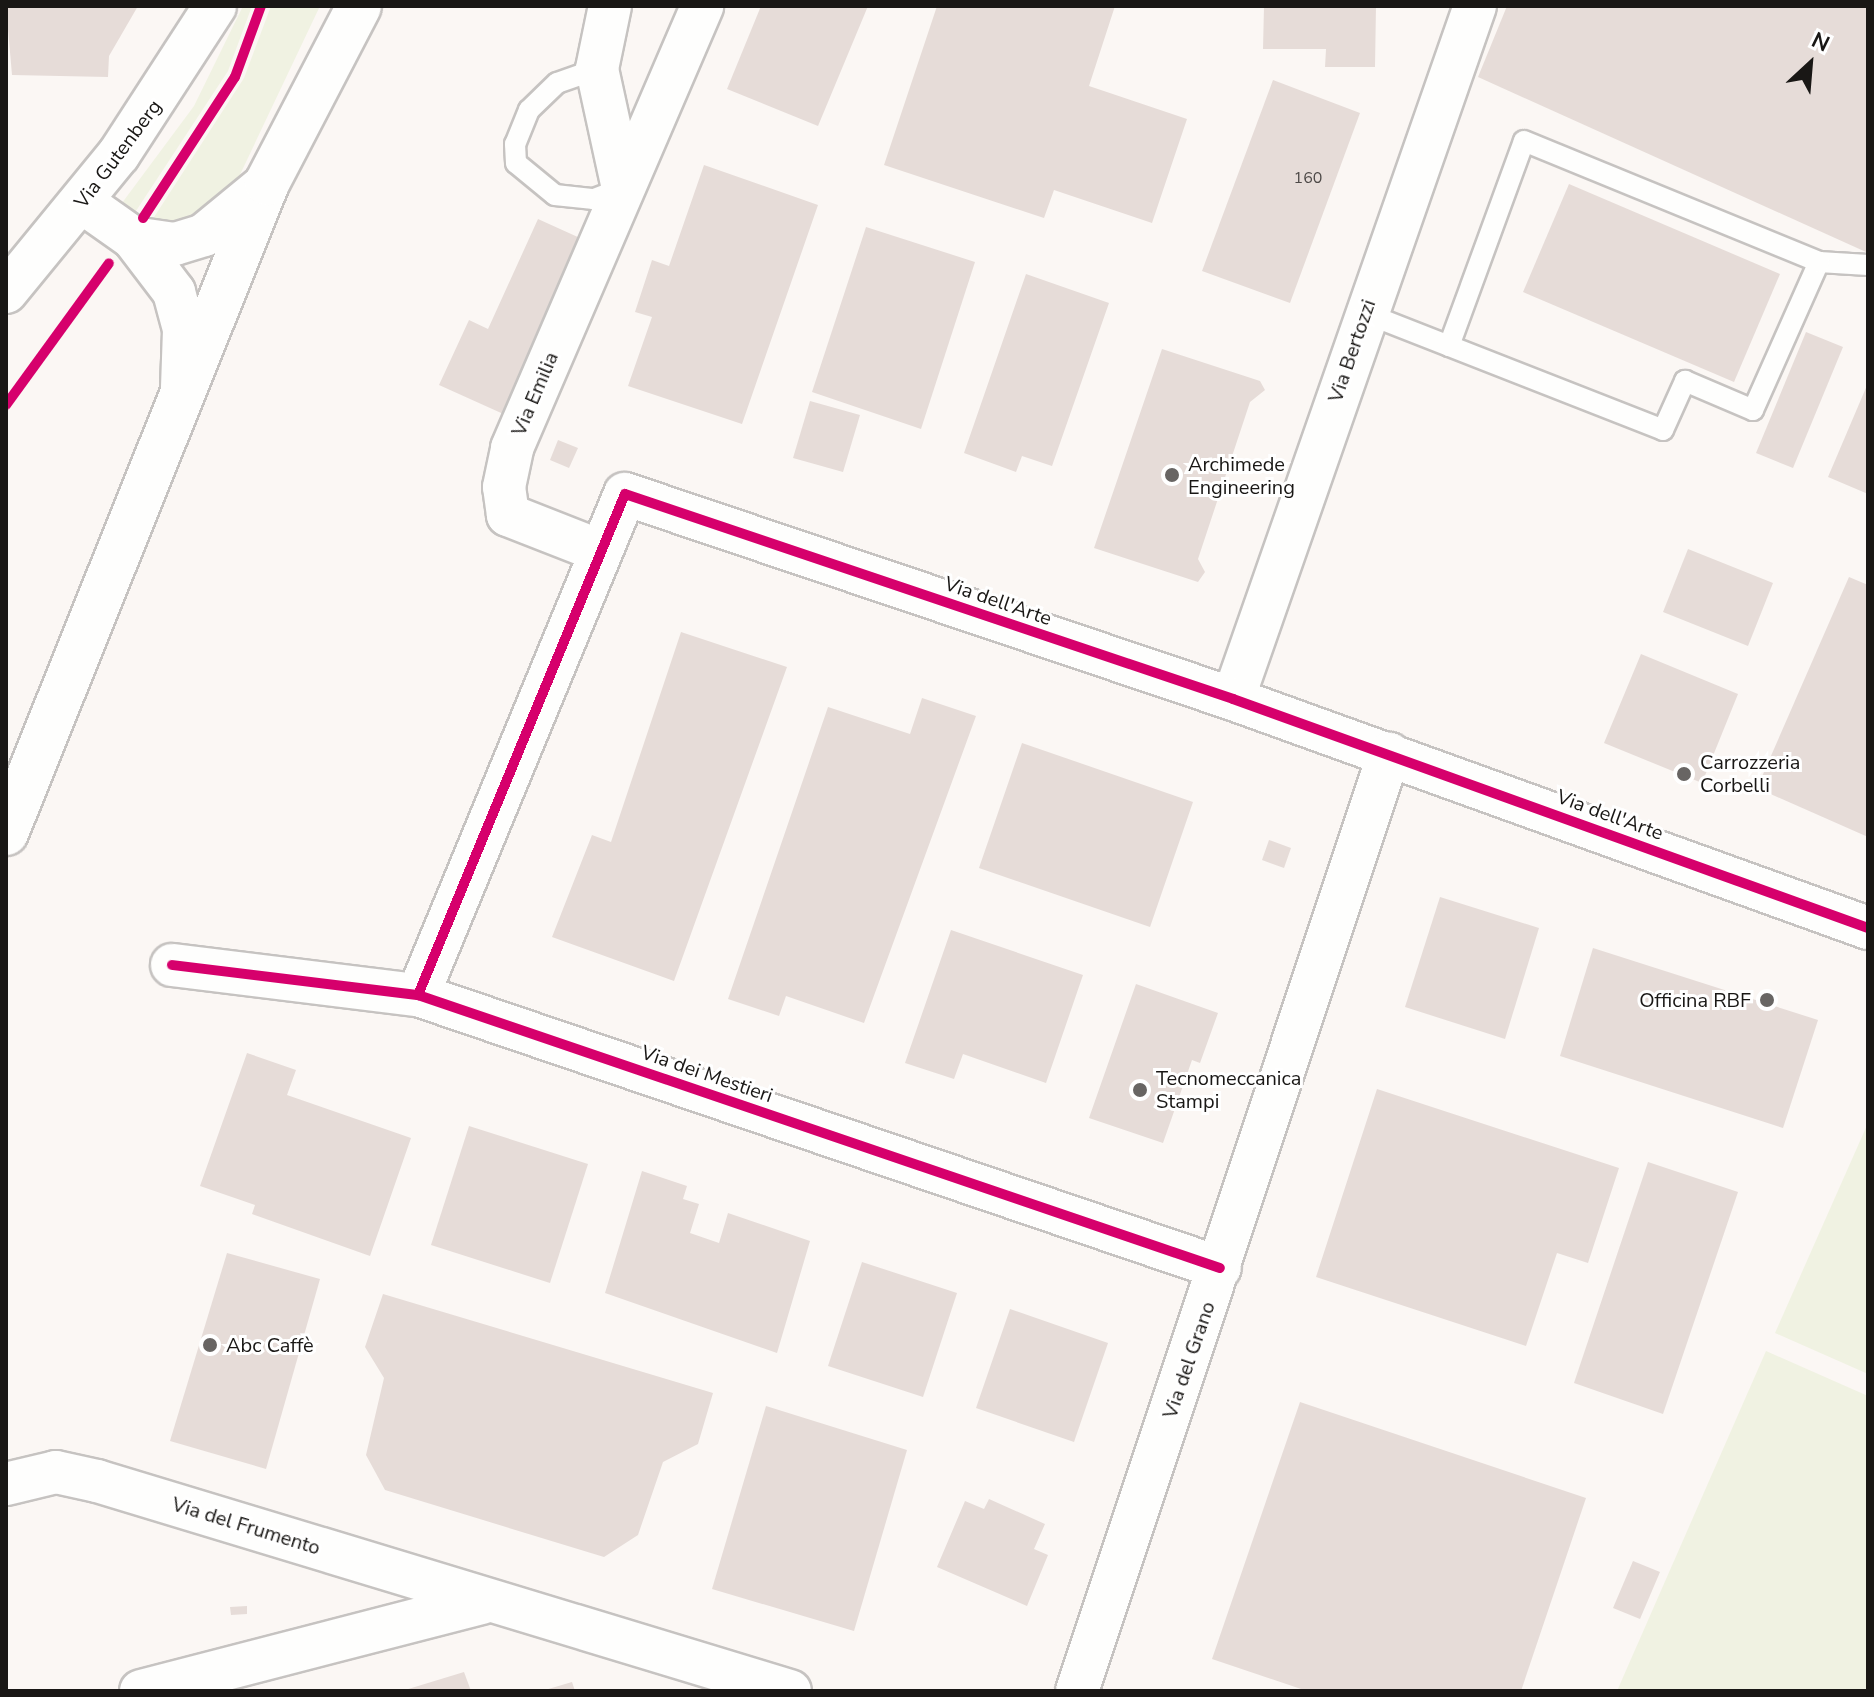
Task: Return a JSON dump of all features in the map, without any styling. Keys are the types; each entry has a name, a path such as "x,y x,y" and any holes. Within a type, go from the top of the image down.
{"main road":[{"path":"6,833 267,183 356,10"}],"street":[{"name":"Via Gutenberg","path":"6,292 82,202 178,73 215,6"},
{"path":"610,6 597,69 623,188"},
{"name":"Via Emilia","path":"600,551 508,515 504,487 512,448 702,6"},
{"name":"Via Bertozzi","path":"1233,699 1365,313 1475,6"},
{"path":"133,238 175,244 204,235 267,183"},
{"path":"82,202 133,238 174,292 184,330 182,389"},
{"name":"Via dell'Arte","path":"418,995 625,494 1233,699 1868,928"},
{"name":"Via del Grano","path":"1077,1691 1389,754"},
{"name":"Via dei Mestieri","path":"172,965 418,995 1220,1268"},
{"name":"Via del Frumento","path":"6,1484 56,1472 97,1481 482,1603 790,1691"},
{"path":"141,1691 482,1603"}],"lane":[{"path":"597,69 557,83 529,110 515,144 516,163 555,195 594,199 623,188"},
{"path":"1449,346 1524,141 1819,262 1868,265"},
{"path":"1365,313 1663,430 1685,381 1753,410 1819,262"}],"green space":[{"path":"243,6 252,6 228,71 132,217 119,207 194,106"},
{"path":"271,6 320,6 218,221 147,228 244,78"},
{"path":"1868,1123 1868,1374 1775,1333"},
{"path":"1766,1351 1868,1396 1868,1691 1617,1691"}],"building":[{"path":"6,6 138,6 109,56 108,77 12,75"},
{"path":"761,6 868,6 818,126 727,89"},
{"path":"937,6 1115,6 1089,86 1187,119 1152,223 1054,190 1044,218 884,165"},
{"path":"1264,6 1376,6 1375,67 1325,67 1326,49 1263,49"},
{"path":"1507,6 1868,6 1866,252 1478,77"},
{"path":"1273,80 1360,113 1290,303 1202,271"},
{"path":"704,165 818,205 742,424 628,386 652,317 635,312 652,260 669,266"},
{"path":"1569,184 1780,274 1734,382 1523,292"},
{"path":"538,219 591,243 512,418 439,385 469,320 488,329"},
{"path":"866,227 975,262 921,429 812,392"},
{"path":"1026,274 1109,303 1052,466 1022,456 1016,472 964,453"},
{"path":"1806,332 1843,347 1793,468 1756,453"},
{"name":"Archimede Engineering","path":"1162,349 1260,381 1265,390 1250,402 1198,559 1205,572 1198,582 1094,548"},
{"path":"1868,383 1868,494 1828,477"},
{"path":"810,401 860,415 843,472 793,458"},
{"path":"558,440 578,448 569,468 550,460"},
{"path":"1688,549 1773,583 1748,646 1663,612"},
{"path":"1849,577 1868,585 1868,837 1757,788"},
{"path":"681,632 787,667 674,981 552,937 592,835 611,842"},
{"path":"1641,654 1738,694 1702,783 1604,743"},
{"path":"922,698 976,716 864,1023 786,996 779,1016 728,999 828,707 910,734"},
{"path":"1022,743 1193,802 1150,927 979,868"},
{"path":"1269,840 1291,848 1284,868 1262,860"},
{"path":"1440,897 1539,928 1505,1039 1405,1007"},
{"path":"951,930 1083,975 1046,1083 963,1054 954,1079 905,1063"},
{"path":"1593,948 1818,1020 1783,1128 1560,1056"},
{"name":"Tecnomeccanica Stampi","path":"1136,984 1218,1013 1200,1063 1192,1060 1163,1143 1089,1118"},
{"path":"247,1053 296,1070 287,1095 411,1138 370,1256 252,1214 255,1205 200,1186"},
{"path":"1377,1089 1619,1168 1588,1263 1557,1253 1526,1346 1316,1277"},
{"path":"469,1126 588,1164 550,1283 431,1245"},
{"path":"1648,1162 1738,1192 1663,1414 1574,1383"},
{"path":"642,1171 687,1186 683,1199 699,1204 690,1233 719,1243 728,1213 810,1241 777,1353 605,1293"},
{"path":"227,1253 320,1279 266,1469 170,1441"},
{"path":"862,1262 957,1293 923,1397 828,1366"},
{"path":"383,1294 713,1393 698,1444 663,1462 638,1535 604,1557 385,1490 366,1455 384,1378 365,1347"},
{"path":"1010,1309 1108,1343 1074,1442 976,1408"},
{"path":"1300,1402 1586,1498 1521,1691 1307,1691 1212,1659"},
{"path":"766,1406 907,1450 854,1631 712,1589"},
{"path":"989,1499 1045,1524 1034,1549 1048,1555 1027,1606 937,1567 965,1501 984,1509"},
{"path":"1633,1561 1660,1572 1640,1619 1613,1608"},
{"path":"247,1606 247,1614 231,1615 230,1607"},
{"path":"464,1672 471,1691 405,1691 405,1690"},
{"path":"572,1682 575,1691 545,1690"}],"cycle path":[{"path":"143,218 235,77 261,6"},
{"path":"6,405 109,263"},
{"path":"418,995 625,494 1233,699 1868,928"},
{"path":"172,965 418,995 1220,1268"}],"place":[{"name":"Archimede Engineering","path":"1172,475"},
{"name":"Carrozzeria Corbelli","path":"1684,774"},
{"name":"Officina RBF","path":"1767,1000"},
{"name":"Tecnomeccanica Stampi","path":"1140,1090"},
{"name":"Abc Caffè","path":"210,1345"}]}
